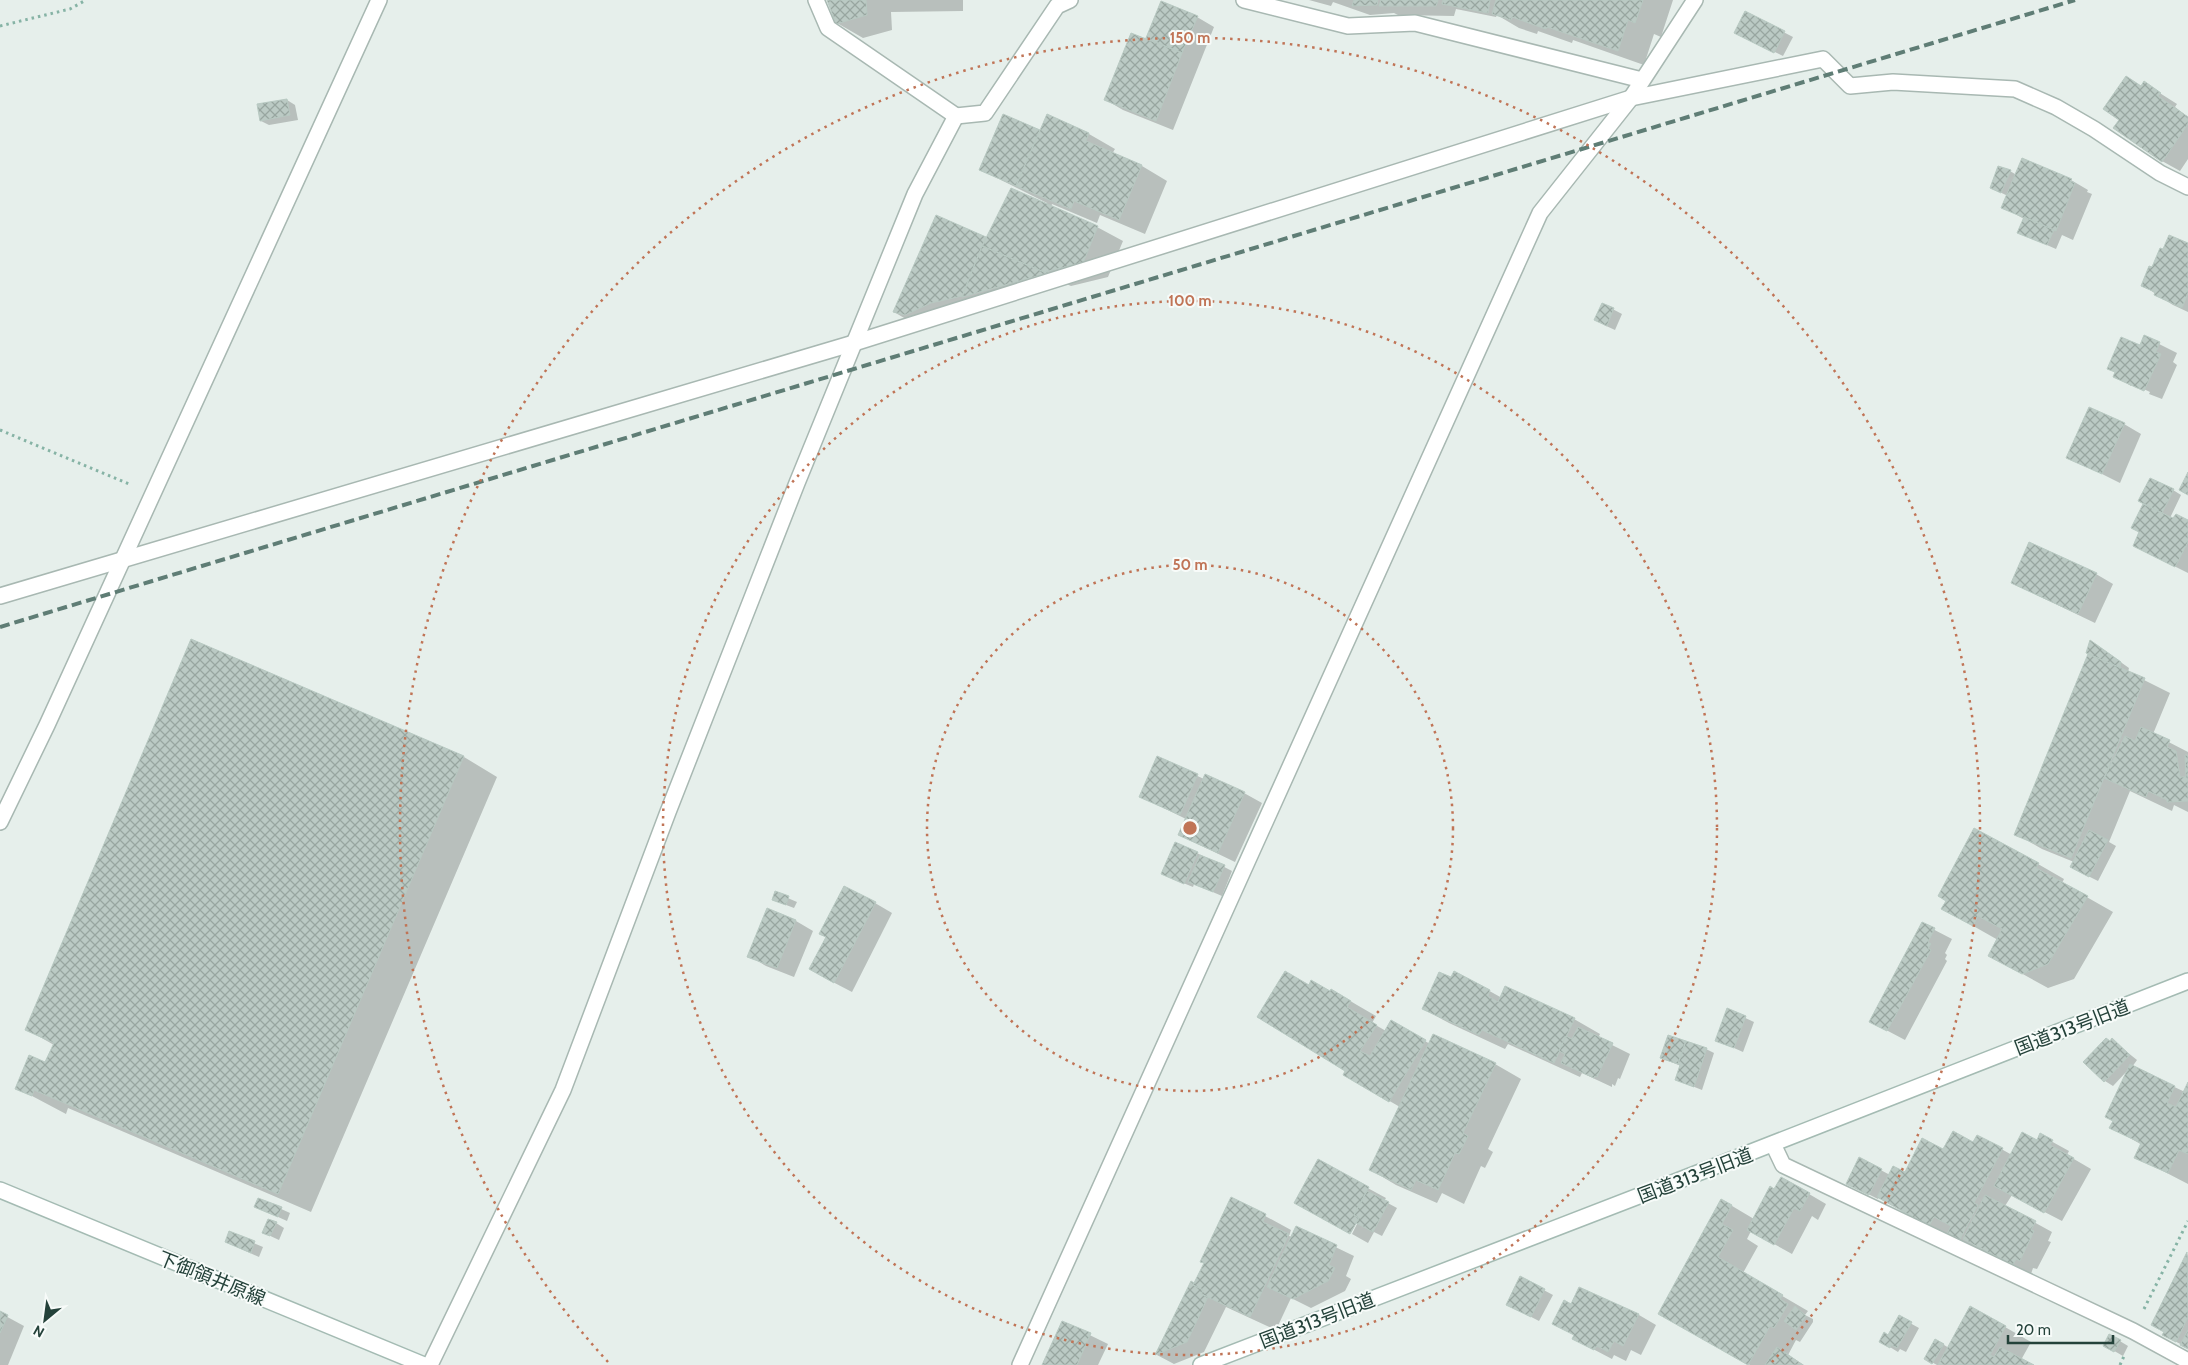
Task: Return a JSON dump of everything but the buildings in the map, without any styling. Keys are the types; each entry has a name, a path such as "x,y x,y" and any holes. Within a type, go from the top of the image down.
{"street":[{"path":"0,822 153,494 379,0"},
{"path":"816,0 828,28 956,116 985,113 1057,6 1070,0"},
{"path":"1244,0 1348,26 1415,23 1642,80"},
{"path":"1020,1365 1540,214 1631,98 1695,0"},
{"path":"0,596 854,343 1631,98 1823,59 1850,86 1892,82 2015,89 2056,107 2094,129 2160,174 2188,187"},
{"path":"430,1365 563,1090 668,812 854,343 915,194 956,116"},
{"name":"国道313号旧道","path":"1201,1365 2188,981"},
{"path":"1773,1144 1783,1165 2133,1331 2188,1361"},
{"name":"下御領井原線","path":"0,1190 424,1365"}],"path":[{"path":"0,26 70,9 86,0"},
{"path":"0,430 153,494"},
{"path":"2120,1365 2133,1331 2188,1221"}],"railway":[{"path":"0,627 2075,0"}]}
